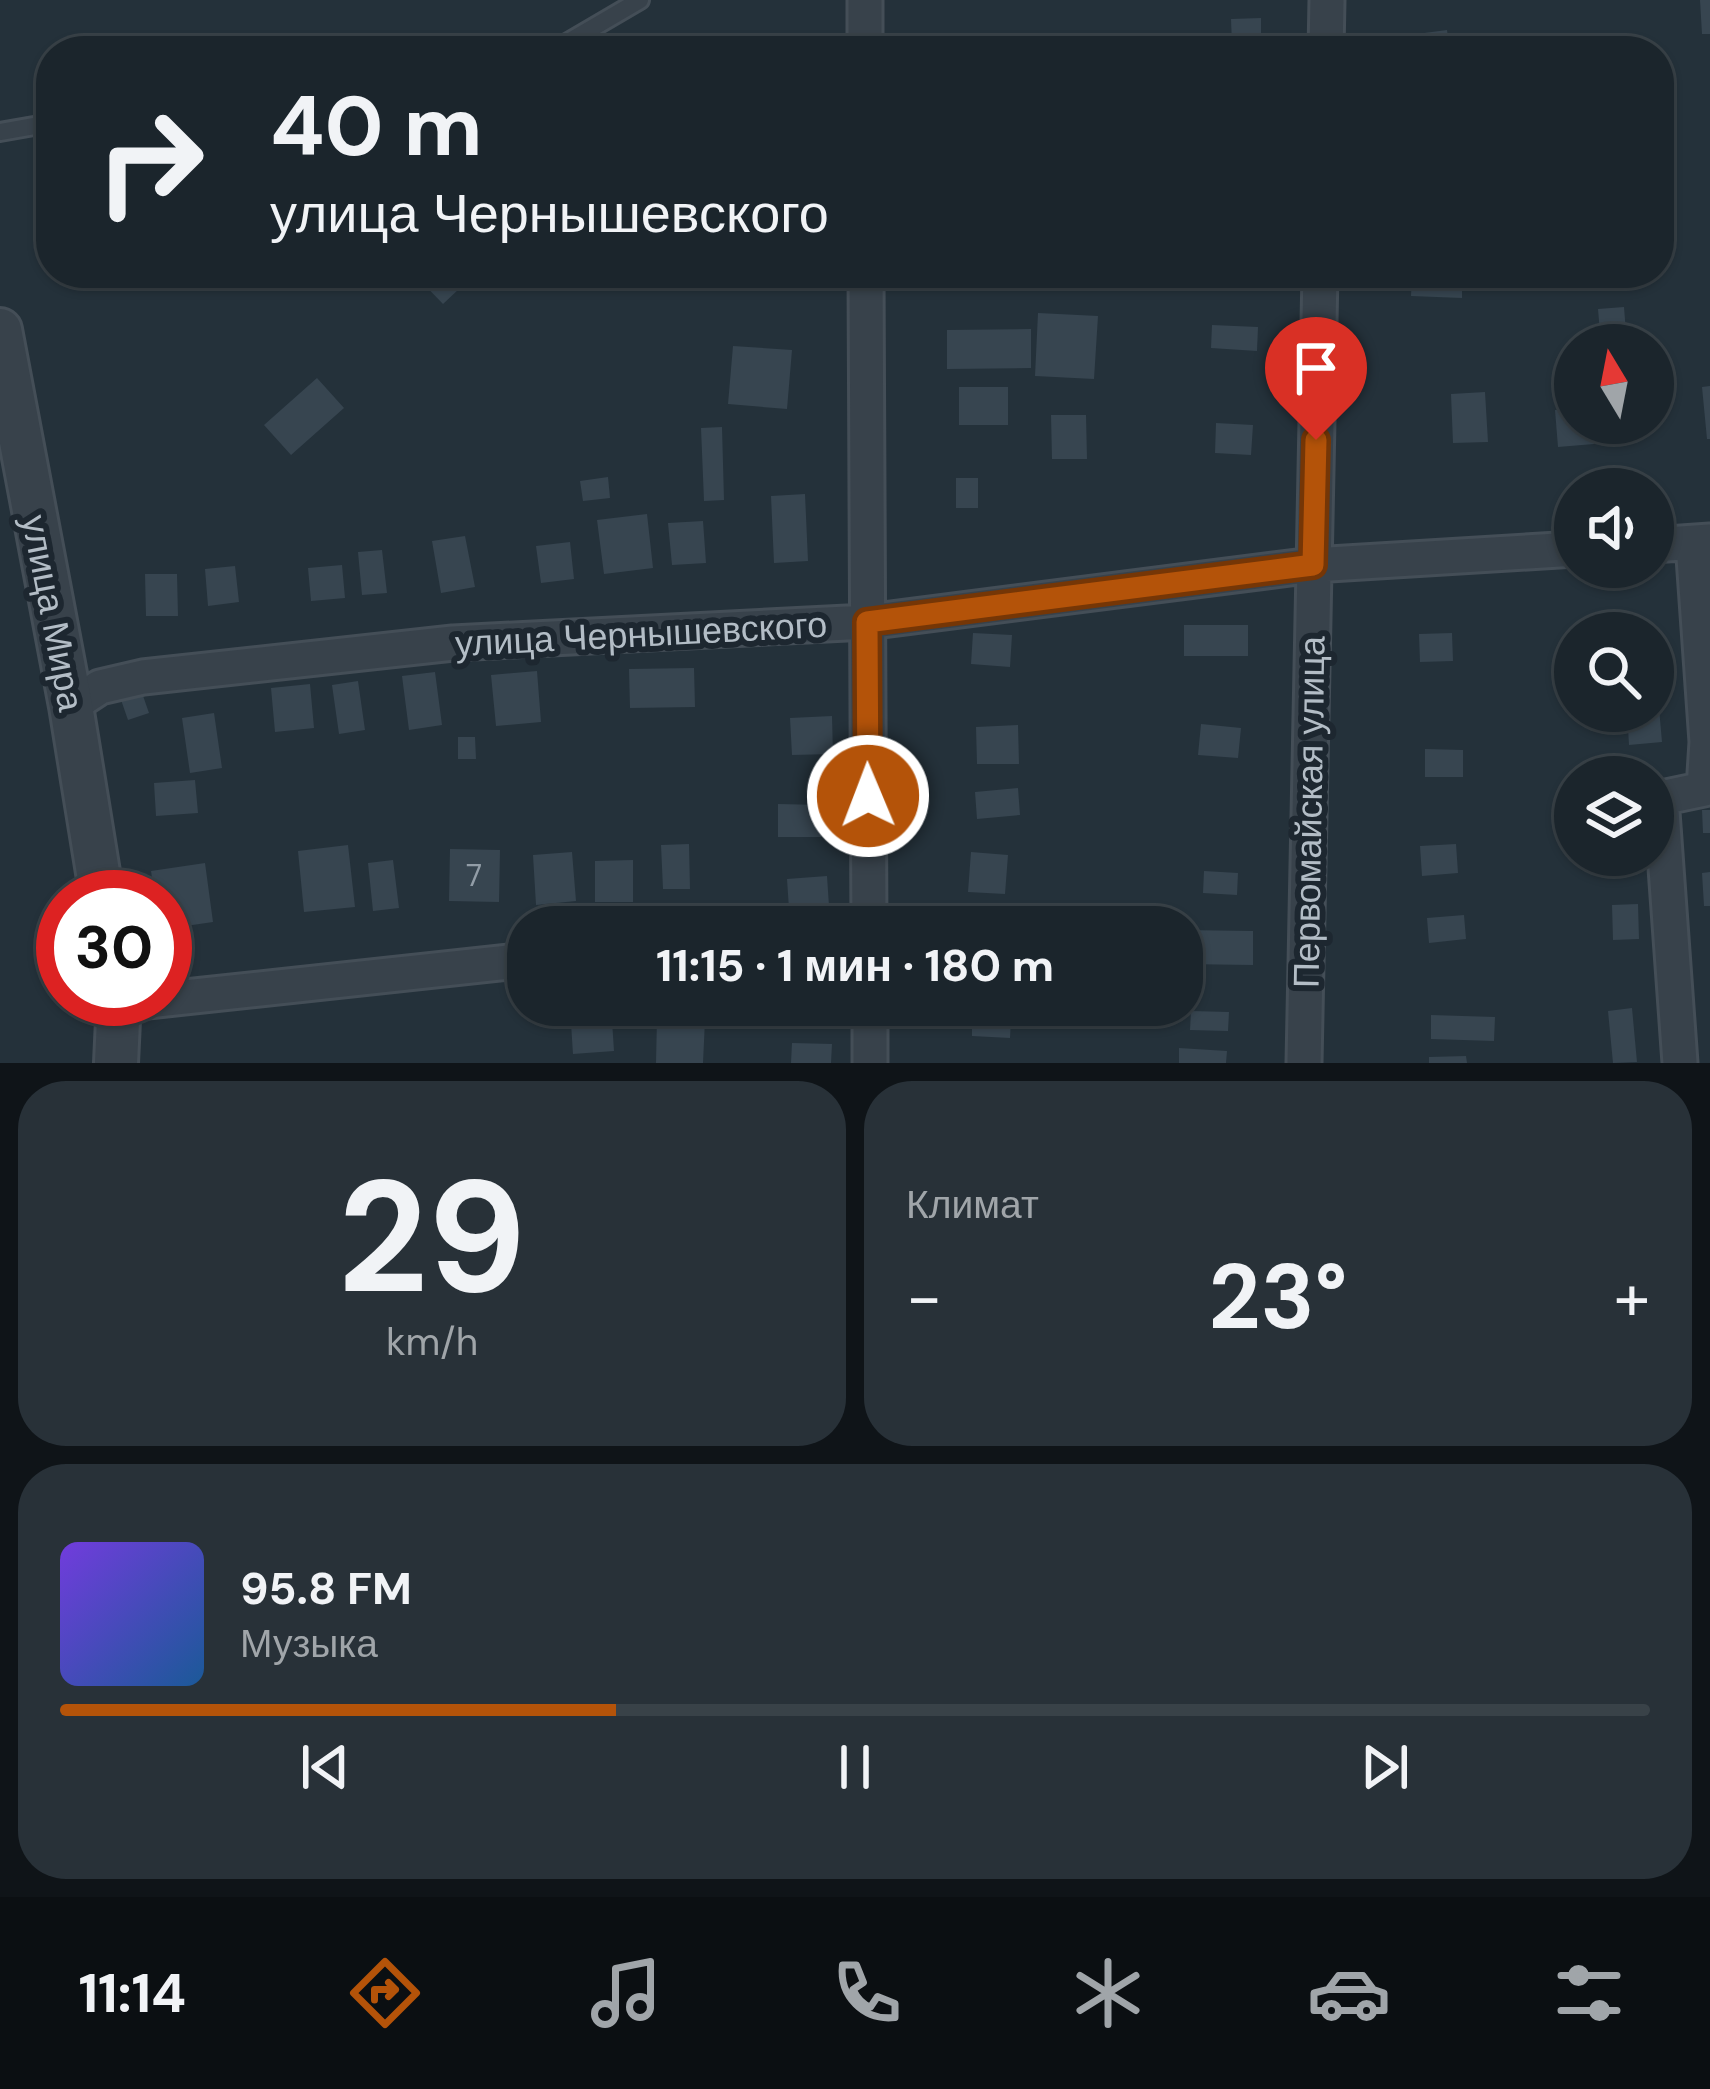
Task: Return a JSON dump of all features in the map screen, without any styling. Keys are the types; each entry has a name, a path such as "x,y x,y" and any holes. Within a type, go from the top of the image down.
{"street":[{"path":"865,0 865,36"},
{"path":"1326,36 1327,0"},
{"path":"866,288 869,906"},
{"name":"Первомайская улица","path":"1304,1063 1320,288"},
{"name":"улица Мира","path":"0,330 98,870"},
{"path":"1680,1063 1661,798 1704,789 1701,542"},
{"name":"улица Чернышевского","path":"71,706 100,687 143,677 453,643 867,622 1313,565 1554,551"},
{"path":"192,995 507,962"},
{"path":"116,1063 118,1026"},
{"path":"870,1026 871,1063"}],"lane":[{"path":"579,36 640,0"},
{"path":"0,132 36,126"}],"building":[{"path":"1700,0 1710,0 1710,34 1702,34"},
{"path":"1261,18 1261,36 1232,36 1231,19"},
{"path":"1447,30 1448,36 1409,36"},
{"path":"428,288 460,288 443,304"},
{"path":"1411,288 1462,288 1462,298 1411,296"},
{"path":"1624,307 1625,324 1599,324 1598,309"},
{"path":"1038,313 1098,316 1094,379 1035,376"},
{"path":"1212,325 1258,327 1257,351 1211,348"},
{"path":"1031,329 1031,368 947,369 947,330"},
{"path":"733,346 792,350 787,409 728,404"},
{"path":"317,378 344,408 291,455 264,425"},
{"path":"1710,386 1710,439 1707,439 1702,387"},
{"path":"959,387 1008,387 1008,425 959,425"},
{"path":"1485,392 1488,442 1453,443 1451,394"},
{"path":"1051,415 1086,415 1087,459 1052,459"},
{"path":"1216,423 1253,425 1251,455 1215,453"},
{"path":"722,427 724,500 704,501 701,428"},
{"path":"608,477 610,498 583,501 580,481"},
{"path":"956,478 978,478 978,508 956,508"},
{"path":"805,494 808,561 774,563 771,496"},
{"path":"647,514 653,568 604,574 597,520"},
{"path":"703,521 706,563 672,565 668,523"},
{"path":"465,536 475,587 441,593 432,541"},
{"path":"570,542 574,579 541,583 536,546"},
{"path":"382,550 387,593 362,595 358,552"},
{"path":"342,565 345,598 311,601 308,568"},
{"path":"235,566 239,602 208,606 205,569"},
{"path":"145,574 177,574 178,616 146,616"},
{"path":"1184,625 1248,625 1248,656 1184,656"},
{"path":"973,633 1012,635 1010,667 971,664"},
{"path":"1452,633 1453,661 1420,662 1419,634"},
{"path":"694,668 695,707 630,708 629,669"},
{"path":"537,671 541,722 496,726 491,675"},
{"path":"435,672 442,725 409,730 402,676"},
{"path":"358,681 365,730 339,734 332,685"},
{"path":"310,684 314,728 275,732 271,688"},
{"path":"141,690 149,713 128,720 120,697"},
{"path":"214,713 222,768 190,773 182,718"},
{"path":"832,716 833,754 792,755 790,718"},
{"path":"1201,724 1241,728 1238,758 1198,755"},
{"path":"1018,725 1019,764 977,764 976,727"},
{"path":"1628,732 1661,732 1662,742 1629,745"},
{"path":"458,737 475,737 476,759 458,759"},
{"path":"1425,749 1463,750 1463,777 1425,777"},
{"path":"195,780 198,813 156,816 154,783"},
{"path":"1018,788 1020,815 977,819 975,792"},
{"path":"778,804 822,805 821,837 778,837"},
{"path":"1702,810 1710,810 1710,833 1703,833"},
{"path":"689,844 690,889 663,889 661,845"},
{"path":"1456,844 1458,873 1422,876 1420,846"},
{"path":"348,845 355,907 304,912 298,851"},
{"path":"450,849 500,850 499,902 449,901"},
{"path":"572,852 576,901 536,905 533,855"},
{"path":"971,852 1008,855 1005,894 968,892"},
{"path":"393,860 399,908 373,911 368,863"},
{"path":"633,860 633,902 595,902 595,861"},
{"path":"205,863 213,922 192,925 192,870 158,870"},
{"path":"1204,871 1238,873 1237,895 1203,893"},
{"path":"1710,872 1710,906 1704,906 1702,873"},
{"path":"827,876 829,906 789,906 787,879"},
{"path":"1638,904 1639,939 1613,940 1612,905"},
{"path":"1464,915 1466,939 1429,943 1427,918"},
{"path":"1203,930 1253,931 1253,965 1203,964"},
{"path":"1632,1008 1637,1062 1613,1063 1608,1011"},
{"path":"1203,1011 1229,1012 1228,1031 1190,1030 1190,1026 1203,1026"},
{"path":"1431,1015 1495,1017 1494,1041 1431,1039"},
{"path":"571,1026 612,1026 614,1051 573,1054"},
{"path":"657,1026 705,1026 703,1063 656,1063"},
{"path":"972,1026 1011,1026 1010,1038 972,1036"},
{"path":"792,1043 832,1044 831,1063 791,1063"},
{"path":"1179,1048 1227,1051 1226,1063 1179,1063"},
{"path":"1466,1056 1467,1063 1429,1063 1429,1057"}],"route":[{"path":"868,796 867,622 1313,565 1316,440"}]}
